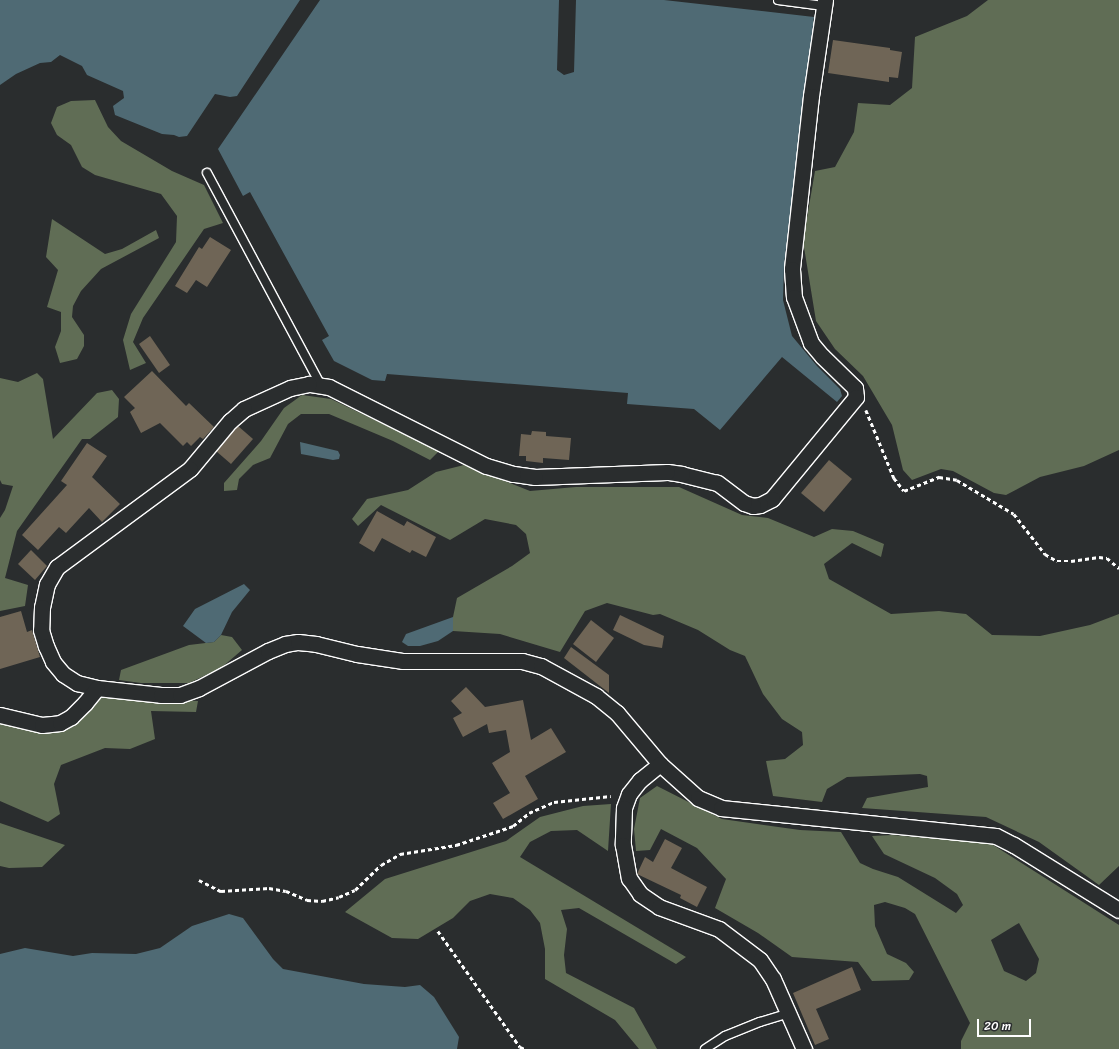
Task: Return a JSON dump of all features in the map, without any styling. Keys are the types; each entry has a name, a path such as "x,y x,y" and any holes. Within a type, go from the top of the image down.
{"street":[{"path":"825,3 811,96 792,269 794,297 811,343 822,356 855,388 856,397 772,499 760,505 753,506 744,503 718,483 682,474 667,472 535,478 513,474 486,466 329,387 320,384 290,388 244,409 230,421 190,469 57,567 47,584 42,607 41,630 46,646 53,662 63,674 77,682 97,688 161,695 180,695 199,688 285,644 298,642 316,644 356,654 403,661 522,661 541,666 596,696 617,713 660,764 683,787 698,798 722,808 996,836 1014,845 1119,910"},
{"path":"0,715 42,725 60,723 71,716 85,703 97,688"},
{"path":"660,764 640,780 629,794 624,808 623,845 629,878 640,894 659,907 719,929 741,944 760,960 773,979 804,1049"}],"lane":[{"path":"778,0 825,3"},
{"path":"207,173 320,384"},
{"path":"705,1049 725,1036 760,1022 789,1013"}],"path":[{"path":"856,397 869,414 894,478 904,491 939,477 957,480 1014,514 1045,554 1058,561 1071,561 1099,557 1107,558 1119,568"},
{"path":"199,880 221,891 269,888 286,891 307,900 322,901 339,897 354,890 382,865 400,854 456,845 513,826 529,813 554,802 629,794"},
{"path":"438,931 520,1047 525,1049"}],"green space":[{"path":"988,0 1119,0 1119,450 1084,466 1040,477 1006,495 994,493 953,471 941,469 912,480 903,470 892,425 863,376 835,349 816,321 803,241 815,171 835,167 854,132 858,103 890,105 912,88 915,37 967,16"},
{"path":"95,100 108,127 121,141 172,171 204,185 223,223 204,229 143,318 133,342 146,363 130,370 123,340 131,314 176,242 177,216 161,194 95,175 82,167 71,145 57,135 51,123 57,107 71,101"},
{"path":"52,219 105,254 122,249 156,230 159,238 101,269 81,291 73,306 72,317 84,335 84,346 77,359 60,363 55,347 61,331 61,312 47,307 58,270 46,257"},
{"path":"37,373 43,379 53,439 97,393 112,390 119,399 118,417 90,439 82,439 17,531 5,578 28,585 25,606 0,611 0,518 5,510 13,486 2,484 0,480 0,378 18,382"},
{"path":"302,395 331,399 439,451 430,460 393,441 329,414 301,414 288,424 270,458 253,465 239,479 237,490 224,491 224,483 261,441 284,408"},
{"path":"464,465 530,491 576,487 679,487 742,515 768,518 814,537 832,529 853,531 884,544 881,557 852,543 824,564 829,579 891,614 939,611 966,614 992,635 1040,636 1090,625 1119,614 1119,866 1099,885 1039,842 986,817 862,808 867,798 928,787 927,776 920,774 847,777 827,789 822,802 773,796 766,761 785,759 803,745 802,732 782,719 763,694 745,656 730,650 698,630 660,614 653,615 607,603 585,611 560,652 500,634 453,631 453,617 457,598 512,566 530,553 526,534 516,525 485,519 450,540 381,505 358,526 352,519 367,499 408,490 436,472"},
{"path":"221,635 232,637 242,650 221,668 189,683 141,683 119,680 121,670 189,645 214,642"},
{"path":"103,696 198,701 196,712 151,711 155,739 130,749 105,748 61,765 54,784 60,814 48,822 0,801 0,723 31,731 49,733 67,728 84,716"},
{"path":"657,786 722,819 800,830 841,832 860,863 898,877 956,913 963,905 957,894 935,878 884,854 872,836 892,835 990,843 1119,925 1119,1049 961,1049 961,1041 970,1023 915,914 905,908 885,902 874,905 875,926 887,954 906,963 914,972 909,980 872,981 858,962 792,957 758,933 715,908 726,879 697,848 661,829 650,850 636,851 634,829 640,798","holes":["1019,923 1039,959 1036,973 1026,981 1004,971 991,940"]},
{"path":"611,804 608,851 577,830 551,831 530,842 520,857 686,957 676,964 579,908 561,910 567,929 564,955 566,973 634,1008 657,1049 639,1049 615,1020 545,979 545,949 540,923 530,910 513,898 490,894 470,901 453,918 418,939 392,938 345,912 385,879 506,841 540,817 583,806"},
{"path":"0,823 65,845 42,867 9,868 0,866"}],"water":[{"path":"0,0 300,0 237,96 230,97 215,94 187,136 179,137 162,134 115,115 113,106 124,98 123,91 87,75 82,66 60,55 51,62 40,63 16,74 0,85"},
{"path":"320,0 559,0 557,70 564,75 574,72 576,0 664,0 814,17 784,265 783,300 792,336 817,366 840,389 842,396 837,402 782,357 720,430 694,409 627,404 628,393 387,374 385,381 372,380 334,361 322,340 329,336 250,192 243,196 218,149"},
{"path":"300,442 338,451 340,455 339,459 333,460 301,454"},
{"path":"244,584 250,590 232,612 221,635 214,642 206,643 183,626 195,609"},
{"path":"453,617 453,631 438,641 420,646 408,646 402,642 406,634"},
{"path":"229,914 243,918 273,959 283,969 364,984 405,987 420,985 434,997 459,1037 457,1049 0,1049 0,954 25,948 73,956 92,953 136,954 160,948 192,926"}],"building":[{"path":"833,40 890,48 890,50 902,52 898,78 889,77 889,82 828,73"},
{"path":"210,237 231,250 207,287 196,280 187,293 175,286 199,247 202,249"},
{"path":"150,336 170,365 159,373 139,344"},
{"path":"152,371 186,406 189,403 214,427 203,439 200,437 191,446 187,442 183,446 160,423 141,433 130,412 135,408 124,397"},
{"path":"238,426 253,439 231,464 216,451"},
{"path":"532,431 546,432 546,436 571,438 569,460 543,458 543,463 526,461 526,456 519,456 521,434 531,435"},
{"path":"87,443 107,456 92,477 120,504 102,522 89,508 66,533 59,527 38,550 22,535 67,485 61,481"},
{"path":"829,460 852,479 824,512 801,493"},
{"path":"377,511 404,526 407,521 436,537 426,557 412,550 410,553 382,538 374,552 359,543"},
{"path":"31,550 47,566 35,580 18,564"},
{"path":"21,611 27,632 32,630 40,657 0,669 0,617"},
{"path":"620,615 664,636 662,648 644,645 613,630"},
{"path":"591,620 614,638 596,662 573,644"},
{"path":"571,647 609,675 609,693 564,658"},
{"path":"466,687 485,707 523,700 531,740 551,728 566,752 525,776 538,799 503,819 493,803 510,793 492,763 510,752 506,730 489,733 487,724 463,737 453,718 462,713 451,701"},
{"path":"665,839 682,848 671,868 707,887 697,907 680,898 681,895 637,874 645,857 653,862"},
{"path":"852,967 861,990 816,1009 829,1039 815,1045 793,993"}]}
